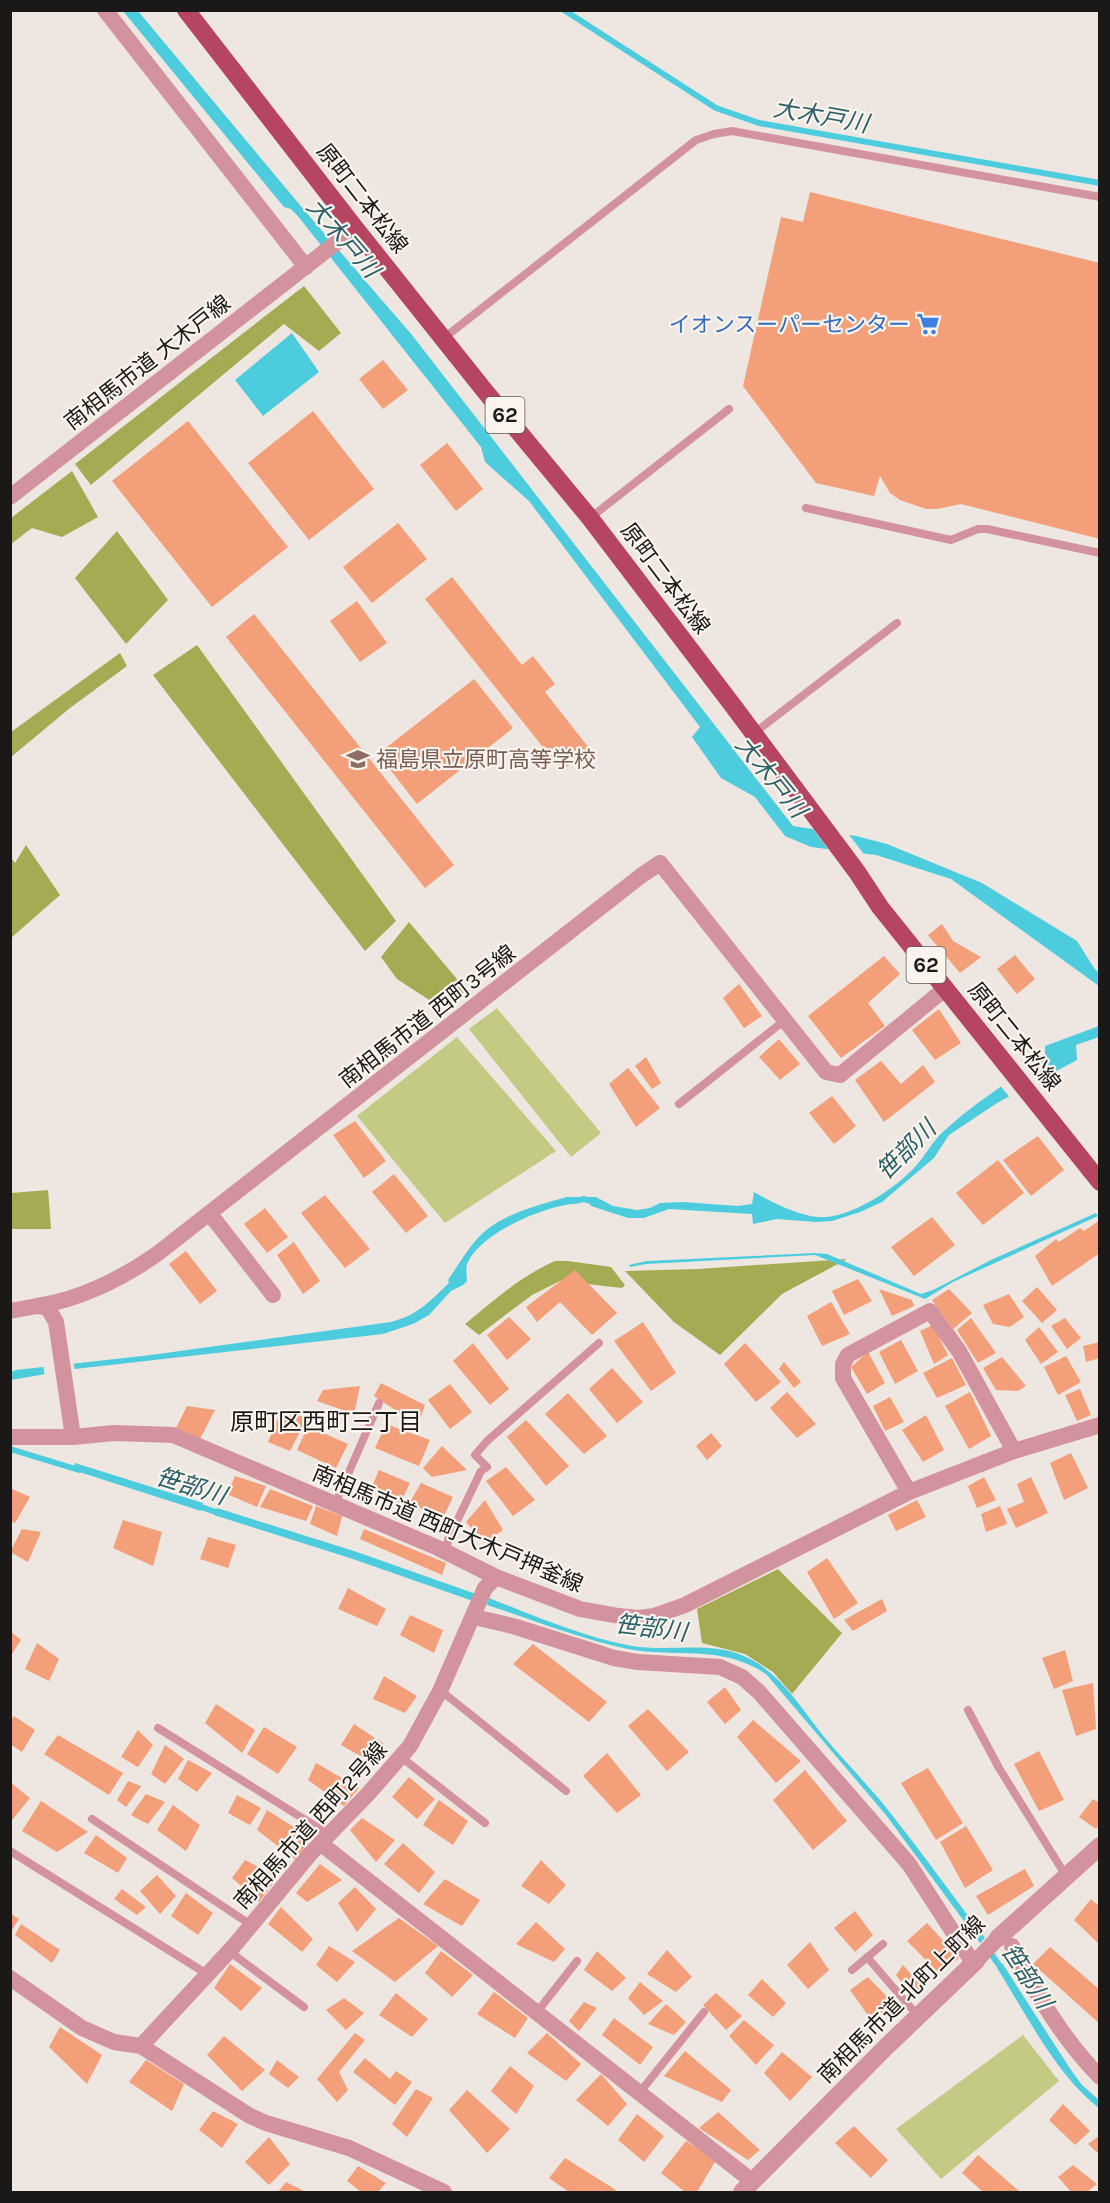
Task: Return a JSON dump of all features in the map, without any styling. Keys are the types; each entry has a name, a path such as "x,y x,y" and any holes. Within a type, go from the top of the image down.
{"main road":[{"name":"原町二本松線","path":"186,10 351,231 444,338 590,518 857,872 880,908 1100,1182"}],"street":[{"path":"105,10 308,265"},
{"name":"南相馬市道 大木戸線","path":"10,497 351,231"},
{"name":"南相馬市道 西町3号線","path":"37,1306 98,1288 137,1269 660,863 826,1072 840,1076 946,988"},
{"path":"210,1214 273,1295"},
{"path":"10,1311 37,1306 48,1308 56,1322 72,1437 10,1437"},
{"path":"909,1492 843,1378 843,1364 848,1355 930,1311 959,1351 1014,1451"},
{"name":"南相馬市道 西町大木戸押釜線","path":"72,1437 114,1433 172,1436 446,1553 490,1583 580,1609 639,1618 654,1616 703,1596 909,1492 1014,1451 1100,1425"},
{"name":"南相馬市道 西町2号線","path":"141,2046 229,1951 324,1839 410,1746 440,1691 490,1583"},
{"path":"476,1614 614,1658 638,1662 720,1667 742,1677 759,1692 909,1864 974,1962"},
{"path":"324,1839 537,2012 640,2092 747,2187"},
{"name":"南相馬市道 北町上町線","path":"747,2187 918,2016 974,1962 1005,1942 1066,1876 1100,1846"},
{"path":"1005,1942 1042,2004 1072,2046 1100,2077"},
{"path":"10,1978 82,2028 114,2042 141,2046 250,2116 348,2148 444,2193"}],"lane":[{"path":"444,338 696,141 714,134 732,131 1100,197"},
{"path":"590,518 729,410"},
{"path":"806,507 951,540 978,529 987,528 1100,553"},
{"path":"753,734 897,623"},
{"path":"679,1104 785,1020"},
{"path":"446,1553 448,1540 481,1471 487,1467 475,1455 487,1441 599,1343"},
{"path":"335,1504 379,1403"},
{"path":"440,1691 566,1791"},
{"path":"968,1710 999,1768 1066,1876"},
{"path":"158,1728 324,1839"},
{"path":"401,1757 485,1823"},
{"path":"92,1819 251,1925"},
{"path":"10,1851 207,1974"},
{"path":"852,1971 883,1944"},
{"path":"229,1951 304,2007"},
{"path":"867,1957 918,2016"},
{"path":"537,2012 577,1961"},
{"path":"640,2092 705,2012"}],"green space":[{"path":"304,286 341,333 319,351 284,324 91,485 75,464"},
{"path":"72,471 98,517 62,537 32,528 11,544 11,518"},
{"path":"117,531 168,600 126,644 75,578"},
{"path":"197,645 396,921 365,951 153,675"},
{"path":"120,653 127,666 70,708 11,757 11,732"},
{"path":"26,845 60,895 11,938 11,858 15,863"},
{"path":"409,922 467,991 440,1007 397,979 381,957"},
{"path":"497,1008 601,1133 571,1157 469,1029"},
{"path":"457,1037 556,1151 445,1223 357,1116"},
{"path":"48,1190 51,1229 11,1229 11,1193"},
{"path":"847,1259 782,1294 720,1355 674,1322 625,1271 698,1269"},
{"path":"555,1261 611,1267 625,1285 622,1288 560,1281 532,1295 479,1335 465,1324 519,1281"},
{"path":"778,1569 842,1633 792,1694 773,1672 745,1654 702,1643 697,1609"},
{"path":"1023,2035 1059,2081 941,2179 896,2129"}],"water":[{"path":"123,11 138,11 412,335 793,826 856,836 887,844 982,883 1077,941 1099,973 1099,986 951,879 876,855 811,847 785,836 755,797 721,778 692,737 700,727 529,501 485,462 481,447 297,215 291,209 284,207"},
{"path":"292,333 319,372 263,416 235,380"},
{"path":"1099,1026 1099,1037 1076,1045 1077,1060 997,1103 949,1135 934,1158 882,1202 860,1212 832,1221 777,1219 753,1224 752,1214 669,1209 644,1218 628,1218 591,1206 587,1197 596,1197 613,1206 637,1210 650,1208 660,1203 683,1202 738,1206 752,1204 754,1192 809,1216 829,1217 842,1214 869,1202 894,1186 917,1164 940,1134 969,1110 1045,1058 1045,1046"},
{"path":"567,1197 579,1197 581,1203 552,1208 502,1230 487,1240 468,1262 467,1281 451,1291 429,1315 413,1324 383,1334 75,1369 11,1380 11,1372 16,1370 151,1355 391,1322 409,1316 423,1307 449,1283 448,1280 467,1252 489,1228 516,1213"},
{"path":"1096,1213 1098,1216 953,1282 925,1299 815,1255 646,1264 630,1267 629,1265 647,1261 827,1254 921,1294"},
{"path":"75,1463 203,1503 201,1511 73,1470"},
{"path":"217,1508 357,1552 476,1594 473,1601 350,1558 214,1515"},
{"path":"489,1598 559,1625 614,1642 646,1648 717,1649 744,1656 757,1663 790,1693 826,1739 884,1805 985,1938 980,1943 886,1815 766,1674 749,1665 715,1655 628,1649 592,1640 487,1605"},
{"path":"1002,1963 1071,2070 1082,2085 1099,2100 1099,2108 1069,2079 1043,2043 997,1968"}],"pier":[{"path":"811,826 847,832 866,857 831,853"},
{"path":"1029,1065 1042,1082 1011,1099 999,1084"},
{"path":"73,1359 75,1372 45,1378 43,1364"}],"building":[{"name":"イオンスーパーセンター","path":"810,192 1100,263 1100,539 961,504 926,509 900,500 890,493 880,476 874,496 816,483 743,386 781,217 803,222"},
{"path":"383,360 408,390 383,409 359,379"},
{"path":"313,411 374,489 309,540 248,463"},
{"path":"188,421 288,547 212,607 112,481"},
{"path":"447,443 483,489 456,511 420,465"},
{"path":"398,523 427,559 372,603 343,567"},
{"path":"452,577 522,665 533,656 555,684 545,692 589,748 562,771 425,599"},
{"path":"357,601 387,643 360,662 330,621"},
{"path":"254,614 454,865 425,888 226,637"},
{"path":"474,679 513,728 417,804 378,754"},
{"path":"942,924 953,941 981,957 960,973 928,935"},
{"path":"1015,955 1035,979 1017,994 997,969"},
{"path":"884,956 900,974 868,1003 885,1026 841,1058 808,1016"},
{"path":"739,984 762,1016 744,1028 723,998"},
{"path":"939,1009 961,1043 935,1060 912,1030"},
{"path":"779,1039 800,1064 780,1080 759,1057"},
{"path":"646,1057 661,1083 652,1089 635,1066"},
{"path":"881,1061 901,1084 923,1065 935,1082 884,1122 855,1080"},
{"path":"628,1068 660,1108 636,1127 609,1084"},
{"path":"832,1096 856,1126 834,1144 809,1113"},
{"path":"355,1121 386,1161 364,1178 333,1135"},
{"path":"1038,1136 1064,1170 1031,1196 1003,1160"},
{"path":"998,1160 1024,1193 983,1225 956,1193"},
{"path":"394,1174 428,1216 406,1233 372,1192"},
{"path":"325,1195 370,1249 345,1268 301,1213"},
{"path":"265,1208 288,1237 267,1253 244,1224"},
{"path":"932,1217 955,1245 914,1276 891,1247"},
{"path":"1100,1220 1100,1253 1052,1286 1035,1256 1056,1239 1059,1242 1080,1228 1084,1231"},
{"path":"294,1242 320,1281 303,1294 277,1255"},
{"path":"186,1251 217,1291 200,1304 169,1264"},
{"path":"575,1270 617,1313 592,1335 560,1302 537,1322 526,1307"},
{"path":"858,1279 872,1301 844,1315 832,1291"},
{"path":"1037,1287 1057,1310 1042,1323 1022,1301"},
{"path":"879,1289 912,1300 914,1306 892,1316"},
{"path":"949,1289 972,1313 953,1329 932,1300"},
{"path":"1009,1294 1024,1317 1010,1327 993,1324 983,1305"},
{"path":"831,1302 850,1334 822,1346 807,1316"},
{"path":"509,1317 531,1339 507,1360 487,1335"},
{"path":"971,1318 996,1353 978,1363 957,1330"},
{"path":"1065,1318 1081,1338 1067,1349 1051,1326"},
{"path":"643,1322 676,1373 651,1391 614,1341"},
{"path":"933,1325 948,1355 934,1364 920,1331"},
{"path":"1039,1327 1058,1352 1041,1364 1025,1340"},
{"path":"901,1340 918,1371 895,1384 879,1352"},
{"path":"1100,1342 1100,1358 1086,1362 1083,1346"},
{"path":"473,1343 509,1389 490,1405 453,1361"},
{"path":"745,1343 781,1382 756,1402 724,1364"},
{"path":"868,1352 885,1383 867,1394 851,1367"},
{"path":"1066,1356 1081,1382 1058,1395 1044,1367"},
{"path":"1002,1357 1026,1386 1018,1391 996,1390 983,1368"},
{"path":"952,1358 966,1385 937,1398 923,1373"},
{"path":"784,1362 801,1382 794,1388 779,1369"},
{"path":"612,1368 643,1402 617,1423 589,1389"},
{"path":"381,1383 425,1405 418,1425 374,1396"},
{"path":"450,1384 472,1412 450,1429 428,1400"},
{"path":"360,1386 354,1414 317,1401 323,1390"},
{"path":"1080,1389 1091,1415 1077,1421 1065,1395"},
{"path":"787,1392 816,1424 797,1438 770,1408"},
{"path":"970,1392 991,1436 969,1449 945,1406"},
{"path":"568,1393 607,1436 584,1454 545,1414"},
{"path":"890,1397 904,1422 885,1431 873,1406"},
{"path":"187,1406 215,1410 200,1439 176,1428"},
{"path":"281,1410 307,1418 290,1451 268,1442"},
{"path":"926,1415 944,1450 923,1462 902,1430"},
{"path":"526,1420 569,1466 546,1486 507,1437"},
{"path":"386,1424 430,1440 419,1466 375,1448"},
{"path":"308,1426 348,1444 336,1468 297,1450"},
{"path":"711,1433 722,1446 707,1460 696,1446"},
{"path":"442,1446 467,1470 432,1477 423,1468"},
{"path":"1071,1453 1088,1488 1064,1500 1050,1463"},
{"path":"506,1467 535,1500 513,1516 486,1481"},
{"path":"379,1470 410,1483 399,1506 371,1489"},
{"path":"235,1476 266,1486 257,1507 227,1494"},
{"path":"984,1477 996,1500 977,1508 968,1486"},
{"path":"1031,1477 1048,1513 1016,1528 1007,1509 1024,1502 1017,1484"},
{"path":"421,1483 453,1497 442,1520 410,1502"},
{"path":"10,1488 30,1497 15,1523 10,1521"},
{"path":"270,1489 313,1506 306,1521 260,1507"},
{"path":"485,1500 503,1530 484,1543 466,1522"},
{"path":"917,1500 926,1517 896,1531 888,1515"},
{"path":"316,1506 342,1516 337,1536 310,1524"},
{"path":"1000,1506 1007,1524 986,1532 981,1514"},
{"path":"123,1520 162,1532 153,1566 113,1548"},
{"path":"22,1529 41,1532 28,1562 10,1552"},
{"path":"364,1529 446,1563 442,1575 360,1539"},
{"path":"208,1537 236,1545 228,1568 200,1559"},
{"path":"827,1558 858,1603 834,1619 807,1572"},
{"path":"348,1588 386,1609 377,1626 338,1609"},
{"path":"882,1599 887,1611 853,1631 844,1620"},
{"path":"410,1615 443,1630 434,1653 400,1635"},
{"path":"10,1631 21,1640 10,1657"},
{"path":"37,1643 59,1659 49,1681 25,1669"},
{"path":"533,1644 607,1702 589,1722 513,1664"},
{"path":"1065,1650 1073,1681 1054,1689 1042,1658"},
{"path":"384,1676 417,1696 405,1713 373,1699"},
{"path":"1093,1683 1096,1729 1076,1736 1062,1690"},
{"path":"725,1687 741,1710 725,1724 707,1702"},
{"path":"216,1704 255,1730 242,1753 205,1723"},
{"path":"648,1709 689,1752 667,1771 628,1726"},
{"path":"14,1716 35,1730 22,1752 10,1744 10,1722"},
{"path":"753,1720 801,1761 776,1783 737,1737"},
{"path":"354,1724 384,1744 373,1763 341,1745"},
{"path":"264,1727 297,1747 278,1774 247,1754"},
{"path":"138,1730 153,1745 138,1767 121,1757"},
{"path":"58,1735 123,1773 109,1795 44,1754"},
{"path":"165,1745 184,1759 165,1784 151,1774"},
{"path":"1039,1751 1064,1800 1039,1811 1014,1764"},
{"path":"607,1753 641,1795 617,1813 583,1776"},
{"path":"188,1760 212,1773 197,1792 178,1779"},
{"path":"316,1763 359,1788 344,1806 308,1780"},
{"path":"928,1768 963,1823 936,1840 901,1783"},
{"path":"805,1770 847,1821 813,1850 773,1800"},
{"path":"409,1777 435,1799 417,1819 392,1797"},
{"path":"128,1781 141,1786 126,1807 117,1800"},
{"path":"10,1782 30,1798 13,1819 10,1819"},
{"path":"146,1794 165,1802 148,1824 131,1815"},
{"path":"237,1795 261,1808 250,1825 228,1813"},
{"path":"1093,1799 1100,1803 1100,1824 1096,1829 1079,1817"},
{"path":"439,1800 468,1821 453,1845 423,1825"},
{"path":"41,1801 88,1832 57,1852 22,1831"},
{"path":"173,1805 200,1825 186,1851 157,1830"},
{"path":"267,1810 311,1838 296,1860 257,1830"},
{"path":"362,1818 395,1840 376,1862 350,1830"},
{"path":"966,1826 993,1870 965,1888 940,1842"},
{"path":"96,1835 127,1858 118,1873 84,1853"},
{"path":"403,1843 435,1872 419,1893 384,1864"},
{"path":"245,1860 278,1877 259,1902 232,1878"},
{"path":"541,1860 566,1885 549,1904 521,1886"},
{"path":"320,1864 342,1880 307,1902 296,1893"},
{"path":"1025,1869 1034,1886 988,1915 976,1896"},
{"path":"157,1875 176,1896 160,1914 140,1891"},
{"path":"445,1879 480,1900 462,1926 423,1904"},
{"path":"355,1887 376,1909 357,1932 338,1903"},
{"path":"122,1889 146,1907 137,1915 114,1899"},
{"path":"186,1893 213,1913 198,1935 171,1916"},
{"path":"1091,1899 1100,1907 1100,1945 1074,1920"},
{"path":"281,1907 313,1939 302,1952 268,1924"},
{"path":"855,1911 873,1935 855,1952 834,1928"},
{"path":"10,1913 19,1919 10,1933"},
{"path":"399,1918 438,1946 395,1982 352,1951"},
{"path":"536,1922 565,1949 554,1962 516,1944"},
{"path":"927,1923 959,1958 939,1973 907,1941"},
{"path":"21,1924 60,1950 52,1963 15,1935"},
{"path":"810,1942 829,1970 808,1989 787,1965"},
{"path":"329,1946 355,1962 337,1982 316,1965"},
{"path":"1050,1947 1100,1990 1100,2024 1033,1964"},
{"path":"667,1950 692,1977 676,1992 647,1974"},
{"path":"441,1951 473,1975 452,1997 425,1973"},
{"path":"597,1951 626,1978 612,1991 584,1970"},
{"path":"230,1964 262,1988 241,2011 214,1988"},
{"path":"903,1965 925,1990 915,1999 896,1975"},
{"path":"868,1977 895,2005 874,2024 850,1990"},
{"path":"762,1979 786,2003 773,2017 748,1995"},
{"path":"640,1982 663,2001 644,2015 628,1998"},
{"path":"494,1992 528,2018 515,2038 477,2014"},
{"path":"396,1993 428,2019 412,2037 379,2015"},
{"path":"716,1993 742,2016 726,2030 703,2005"},
{"path":"344,1998 364,2013 346,2030 326,2010"},
{"path":"584,2002 597,2008 579,2031 569,2021"},
{"path":"666,2004 686,2022 674,2035 648,2024"},
{"path":"614,2018 653,2047 640,2065 602,2035"},
{"path":"744,2020 774,2045 756,2065 729,2036"},
{"path":"60,2027 102,2055 87,2084 49,2047"},
{"path":"355,2033 365,2040 339,2072 348,2090 337,2102 317,2079"},
{"path":"547,2033 581,2064 566,2081 527,2053"},
{"path":"224,2036 265,2070 242,2091 207,2055"},
{"path":"685,2051 731,2090 722,2102 664,2076"},
{"path":"782,2052 812,2077 790,2101 764,2073"},
{"path":"365,2058 390,2079 396,2071 412,2082 395,2105 353,2072"},
{"path":"146,2060 184,2084 172,2111 129,2082"},
{"path":"277,2060 299,2077 288,2088 269,2074"},
{"path":"510,2066 534,2086 516,2114 491,2091"},
{"path":"601,2074 627,2104 608,2126 576,2100"},
{"path":"416,2089 433,2098 407,2137 392,2124"},
{"path":"467,2090 510,2129 487,2153 449,2110"},
{"path":"1063,2104 1090,2131 1075,2145 1049,2120"},
{"path":"213,2111 238,2124 222,2148 199,2130"},
{"path":"718,2112 760,2150 748,2160 699,2128"},
{"path":"637,2114 664,2136 644,2162 618,2140"},
{"path":"854,2126 888,2160 871,2178 835,2143"},
{"path":"1100,2135 1100,2155 1088,2144"},
{"path":"269,2137 290,2164 269,2185 245,2162"},
{"path":"686,2141 716,2160 697,2192 685,2192 661,2173"},
{"path":"978,2155 1020,2192 983,2192 962,2173"},
{"path":"565,2158 616,2190 614,2192 569,2192 549,2178"},
{"path":"1073,2165 1097,2184 1087,2192 1071,2192 1058,2177"},
{"path":"358,2166 386,2183 378,2192 361,2192 347,2181"},
{"path":"286,2182 306,2192 278,2192"}],"waterway":[{"name":"大木戸川","path":"564,10 716,108 759,123 1100,183"},
{"name":"笹部川","path":"574,1201 584,1199 596,1203"},
{"name":"笹部川","path":"10,1449 79,1470"},
{"name":"笹部川","path":"195,1505 222,1514"},
{"name":"笹部川","path":"989,1951 1004,1972"}],"place":[{"name":"イオンスーパーセンター","path":"928,324"},
{"name":"福島県立原町高等学校","path":"358,759"}],"district":[{"name":"原町区西町三丁目","path":"326,1422"}]}
